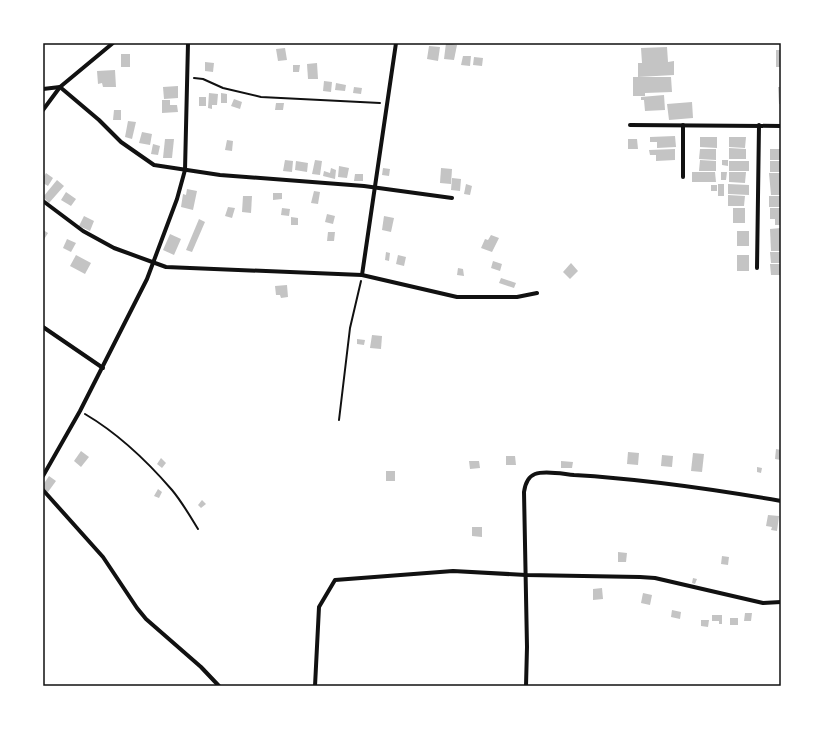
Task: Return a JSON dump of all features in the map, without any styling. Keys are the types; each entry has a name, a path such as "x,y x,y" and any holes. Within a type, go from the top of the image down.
{"street":[{"path":"43,110 60,87 112,43"},
{"path":"43,476 103,368 154,264 185,170 188,43"},
{"path":"362,275 396,43"},
{"path":"43,89 60,87 99,120 121,142 154,165 185,170 375,187 452,198"},
{"path":"630,125 781,126"},
{"path":"683,125 683,176"},
{"path":"757,268 759,126"},
{"path":"43,201 83,231 114,248 154,264 177,268 362,275 456,297 517,297 537,293"},
{"path":"43,327 103,368"},
{"path":"526,686 527,647 524,492 527,481 534,474 615,477 721,490 781,500"},
{"path":"43,490 103,557 142,613 164,636 201,667 219,686"},
{"path":"315,686 319,607 335,580 452,571 526,575 655,578 763,603 781,602"}],"path":[{"path":"187,77 203,79 223,88 261,97 388,104"},
{"path":"339,420 350,328 362,275"},
{"path":"80,411 107,427 125,441 173,491 198,529"}],"building":[{"path":"446,43 457,45 454,60 444,59"},
{"path":"429,46 440,47 438,61 427,59"},
{"path":"667,47 668,62 674,61 674,75 638,77 638,63 642,63 641,48"},
{"path":"285,48 287,60 278,61 276,49"},
{"path":"776,50 781,50 781,67 776,67"},
{"path":"121,54 130,54 130,67 121,67"},
{"path":"463,56 471,56 470,66 461,65"},
{"path":"474,57 483,58 482,66 473,65"},
{"path":"205,62 214,63 213,72 205,71"},
{"path":"317,63 318,79 308,79 307,64"},
{"path":"293,65 300,65 299,72 293,72"},
{"path":"115,70 116,87 103,87 102,83 98,84 97,71"},
{"path":"633,77 671,77 672,92 645,93 645,96 633,96"},
{"path":"324,81 332,82 331,92 323,91"},
{"path":"336,83 346,85 345,91 335,90"},
{"path":"178,86 178,98 164,99 163,87"},
{"path":"354,87 362,88 361,94 353,93"},
{"path":"778,87 781,87 781,104 779,104"},
{"path":"209,93 218,94 217,105 212,105 212,109 208,108"},
{"path":"221,93 227,94 227,103 221,103"},
{"path":"664,95 665,110 645,111 644,100 641,100 641,97"},
{"path":"199,97 206,97 206,106 199,106"},
{"path":"234,99 242,102 240,109 231,106"},
{"path":"162,100 170,100 170,105 177,105 178,112 162,113"},
{"path":"692,102 693,118 669,120 667,104"},
{"path":"276,103 284,103 283,110 275,110"},
{"path":"114,110 121,110 121,120 113,120"},
{"path":"128,121 136,122 132,139 125,137"},
{"path":"142,132 152,134 150,145 139,143"},
{"path":"675,136 676,147 657,148 657,142 650,142 650,137"},
{"path":"700,137 717,137 717,148 700,147"},
{"path":"729,137 746,137 745,148 729,147"},
{"path":"165,139 174,139 172,158 163,158"},
{"path":"628,139 637,139 638,149 628,149"},
{"path":"227,140 233,141 232,151 225,150"},
{"path":"153,144 160,146 158,155 151,154"},
{"path":"729,148 746,149 746,159 729,159"},
{"path":"675,149 675,160 656,161 656,155 650,155 649,150"},
{"path":"700,149 716,149 716,160 699,159"},
{"path":"770,149 781,149 781,160 770,160"},
{"path":"285,160 293,161 292,172 283,171"},
{"path":"315,160 322,161 320,175 312,174"},
{"path":"700,160 716,161 716,171 699,171"},
{"path":"722,160 728,160 728,166 722,165"},
{"path":"296,161 308,163 307,172 295,170"},
{"path":"729,161 749,161 749,171 729,171"},
{"path":"770,161 781,161 781,172 770,172"},
{"path":"339,166 349,168 347,178 338,177"},
{"path":"331,168 336,170 335,179 323,176 324,171 330,173"},
{"path":"383,168 390,169 389,176 382,175"},
{"path":"441,168 452,169 451,184 440,183"},
{"path":"692,172 715,172 716,182 692,182"},
{"path":"721,172 727,172 726,180 721,180"},
{"path":"729,172 746,172 745,183 729,182"},
{"path":"46,173 53,178 48,186 43,183 43,178"},
{"path":"769,173 781,173 781,195 771,195"},
{"path":"355,174 363,174 363,181 354,181"},
{"path":"452,178 461,179 460,191 451,190"},
{"path":"57,180 64,186 49,203 43,197"},
{"path":"466,184 472,186 470,195 464,194"},
{"path":"718,184 724,184 724,196 718,196"},
{"path":"728,184 749,185 749,195 728,194"},
{"path":"711,185 717,185 717,191 711,191"},
{"path":"187,189 197,191 193,210 181,207 183,194 186,195"},
{"path":"314,191 320,192 318,204 311,203"},
{"path":"66,192 76,199 71,206 61,200"},
{"path":"273,193 282,193 282,199 273,200"},
{"path":"728,195 745,196 744,206 728,206"},
{"path":"243,196 252,196 251,213 242,212"},
{"path":"769,196 781,196 781,207 769,207"},
{"path":"228,207 235,208 232,218 225,216"},
{"path":"282,208 290,209 289,216 281,215"},
{"path":"733,208 745,208 745,223 733,223"},
{"path":"770,208 781,208 781,225 775,225 775,219 770,219"},
{"path":"327,214 335,216 333,224 325,222"},
{"path":"84,216 94,221 90,231 79,226"},
{"path":"384,216 394,218 391,232 382,230"},
{"path":"291,217 298,218 298,225 291,225"},
{"path":"199,219 205,222 192,252 186,250"},
{"path":"781,228 781,251 771,251 770,229"},
{"path":"43,230 48,233 43,241"},
{"path":"737,231 749,231 749,246 737,246"},
{"path":"328,232 335,232 334,241 327,241"},
{"path":"170,234 181,239 174,255 163,250"},
{"path":"491,235 499,238 492,252 481,248 485,239 488,240"},
{"path":"67,239 76,243 71,252 63,248"},
{"path":"386,252 390,253 389,261 385,260"},
{"path":"770,252 781,252 781,263 771,263"},
{"path":"76,255 91,263 85,274 70,266"},
{"path":"398,255 406,257 404,266 396,264"},
{"path":"737,255 749,255 749,271 737,271"},
{"path":"493,261 502,264 500,271 491,268"},
{"path":"571,263 578,271 570,279 563,272"},
{"path":"770,264 781,264 781,275 771,275"},
{"path":"458,268 463,269 464,276 457,275"},
{"path":"501,278 516,283 514,288 499,283"},
{"path":"287,285 288,297 281,298 280,295 276,295 275,286"},
{"path":"372,335 382,336 381,349 370,348"},
{"path":"357,339 365,340 364,345 357,344"},
{"path":"776,449 781,450 781,460 775,459"},
{"path":"81,451 89,457 81,467 74,461"},
{"path":"628,452 639,453 638,465 627,464"},
{"path":"693,453 704,454 702,472 691,471"},
{"path":"662,455 673,456 672,467 661,466"},
{"path":"506,456 515,456 516,465 506,465"},
{"path":"161,458 166,463 162,468 157,464"},
{"path":"469,461 479,461 480,468 470,469"},
{"path":"561,461 573,462 572,468 561,468"},
{"path":"757,467 762,468 761,473 757,472"},
{"path":"386,471 395,471 395,481 386,481"},
{"path":"49,476 56,481 48,492 43,489 43,485"},
{"path":"158,489 162,492 159,498 154,496"},
{"path":"202,500 206,504 201,508 198,505"},
{"path":"768,515 779,516 777,531 771,530 772,527 766,526"},
{"path":"472,527 482,527 482,537 472,536"},
{"path":"618,552 627,553 626,562 618,562"},
{"path":"722,556 729,557 728,565 721,564"},
{"path":"693,578 697,579 695,584 692,583"},
{"path":"602,588 603,599 593,600 593,589"},
{"path":"643,593 652,595 650,605 641,603"},
{"path":"672,610 681,612 680,619 671,617"},
{"path":"745,613 752,613 751,621 744,621"},
{"path":"712,615 722,615 722,624 719,624 719,621 712,621"},
{"path":"730,618 738,618 738,625 730,625"},
{"path":"701,620 709,620 708,627 701,626"}]}
